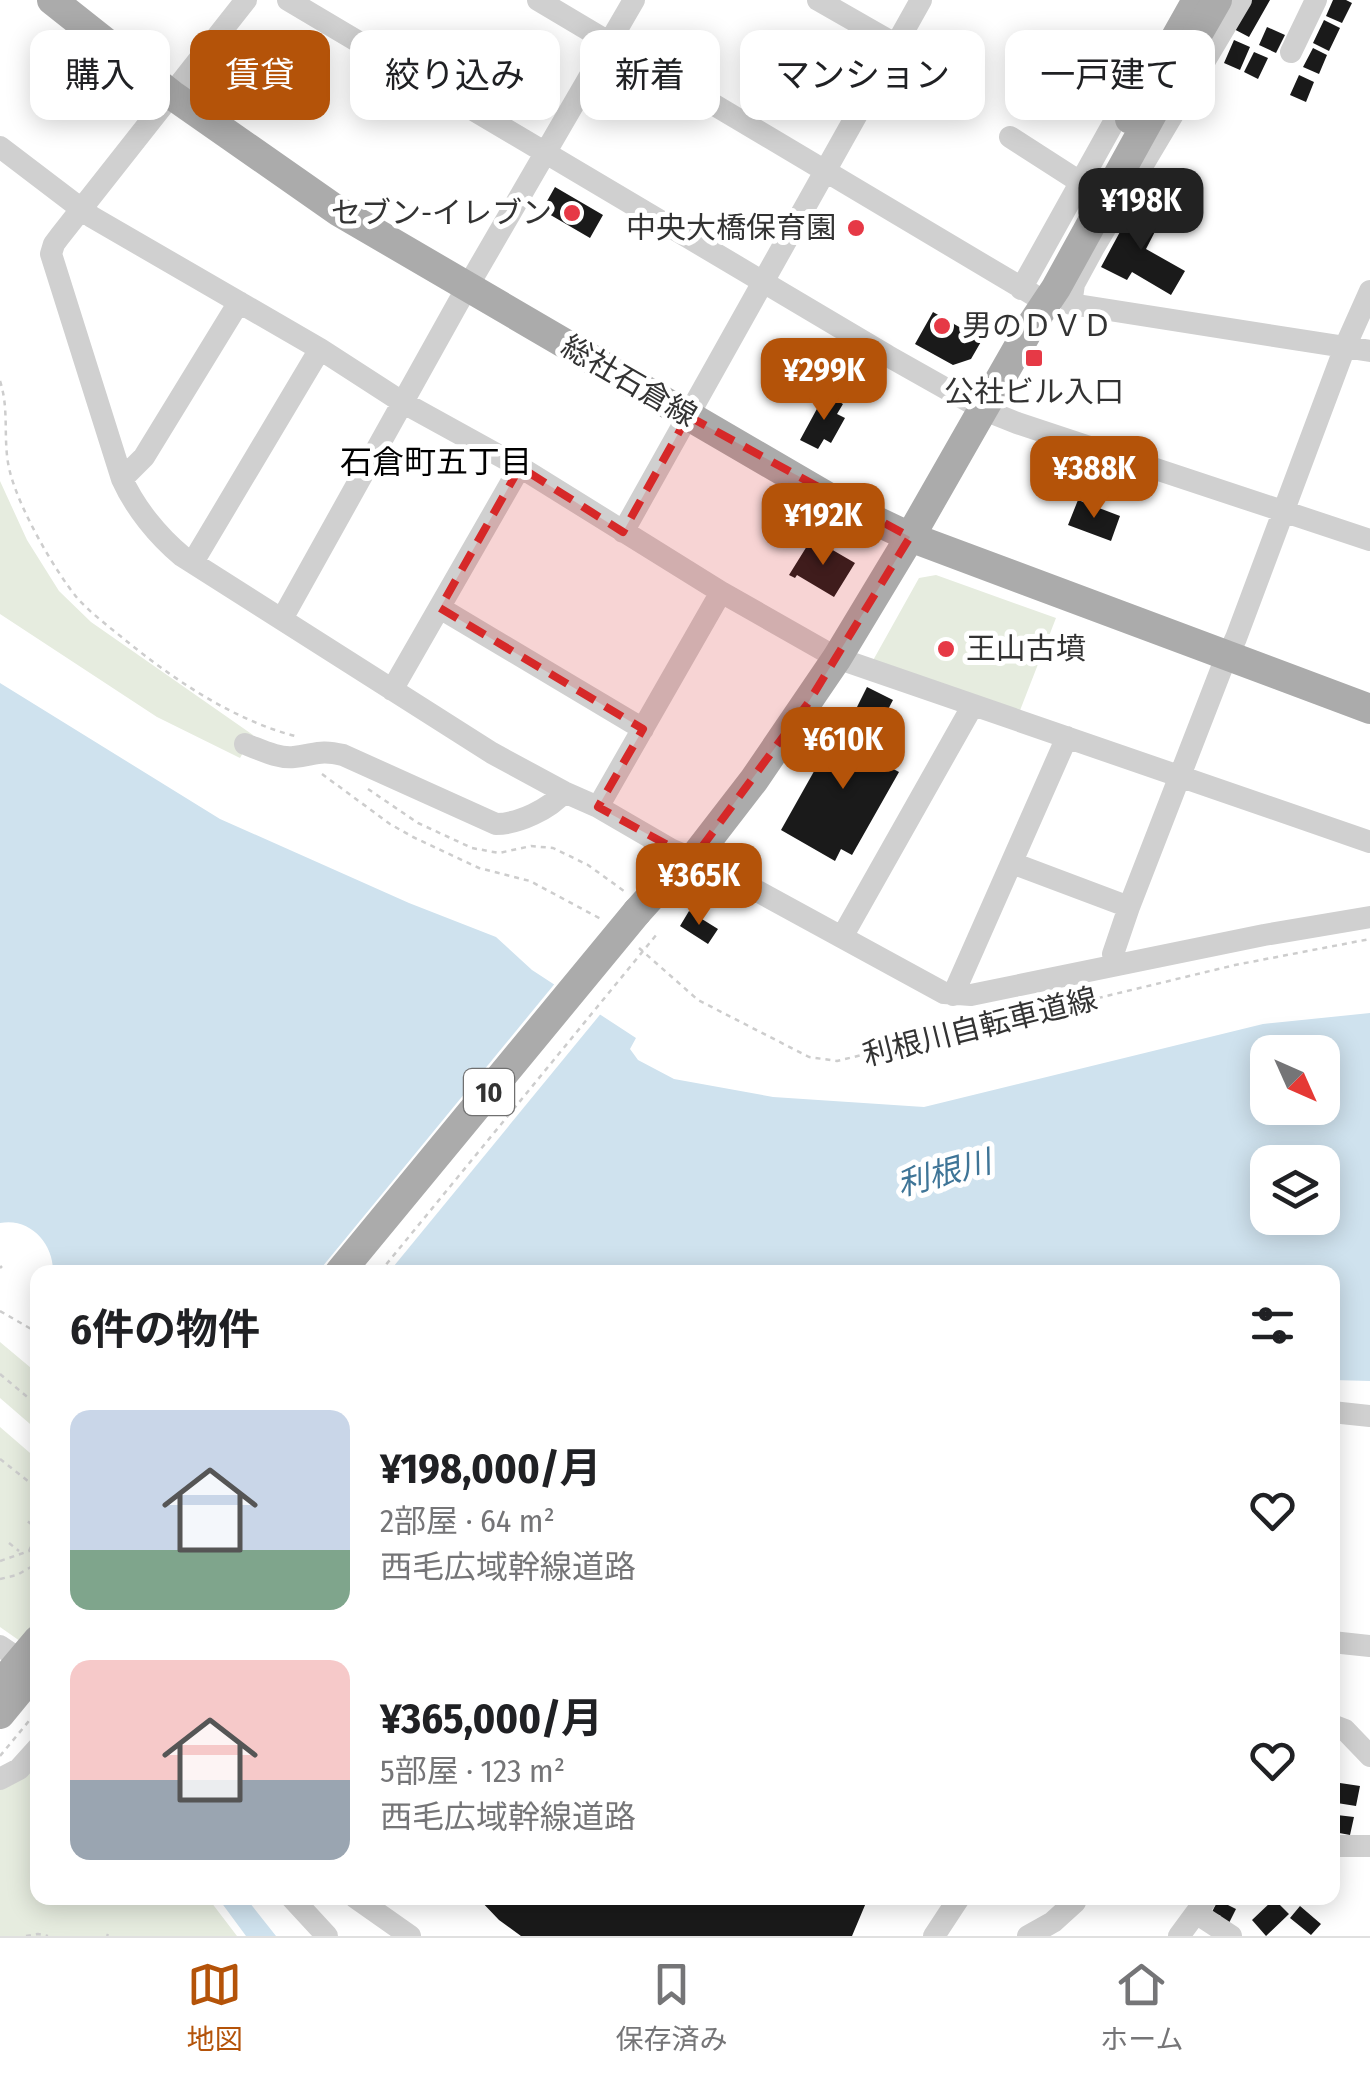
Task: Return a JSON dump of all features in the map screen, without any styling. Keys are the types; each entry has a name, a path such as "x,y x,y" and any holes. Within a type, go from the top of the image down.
{"main road":[{"name":"総社石倉線","path":"52,0 172,95 338,211 810,488 910,537 1370,709"},
{"name":"10","path":"1183,30 1197,0"},
{"name":"10","path":"1197,30 1217,0"},
{"name":"10","path":"1030,327 1027,292 1138,120"},
{"name":"10","path":"346,1265 688,880 692,860 762,769 837,658 910,537 1056,288 1140,120"},
{"name":"10","path":"370,1265 644,928"},
{"path":"0,1685 30,1649"},
{"path":"0,1714 30,1679"}],"street":[{"path":"246,0 54,244 51,254 122,479 134,502 164,538 193,562 492,753 953,995 1370,918"},
{"path":"288,0 982,409 1370,540"},
{"path":"538,0 588,30"},
{"path":"615,30 634,0"},
{"path":"818,0 871,30"},
{"path":"904,30 921,0"},
{"path":"720,109 1027,292 1080,182 1182,0"},
{"path":"1241,0 1093,248 1074,284 1071,304 1370,351"},
{"path":"1290,52 1316,0"},
{"path":"282,618 580,90"},
{"path":"623,532 853,120"},
{"path":"1010,137 1080,182"},
{"path":"0,148 81,210 837,658 1370,842"},
{"path":"1116,964 1114,954 1128,907 1370,291"},
{"path":"122,479 144,456 239,302"},
{"path":"193,562 320,349"},
{"path":"392,690 520,467"},
{"path":"598,806 722,592"},
{"path":"440,608 644,729"},
{"path":"842,937 973,705"},
{"path":"953,995 1068,738"},
{"path":"245,744 279,756 330,752 343,755 496,824 506,824 542,808 564,792"},
{"path":"1012,863 1128,907"},
{"path":"1340,1413 1370,1416"},
{"path":"1340,1643 1370,1646"},
{"path":"0,1646 30,1665"},
{"path":"1340,1728 1370,1756"},
{"path":"0,1770 30,1754"},
{"path":"0,1779 19,1769 30,1757"},
{"path":"1340,1846 1370,1846"},
{"path":"298,1905 327,1936"},
{"path":"366,1905 410,1936"},
{"path":"934,1936 954,1905"},
{"path":"1028,1936 1053,1922 1072,1905"},
{"path":"1179,1936 1202,1905 1231,1936"}],"path":[{"path":"0,382 6,405 10,472 29,521 76,597 173,676 252,721 303,742"},
{"path":"316,769 413,837 479,868 530,881 606,922"},
{"path":"385,1265 644,928"},
{"name":"利根川自転車道線","path":"644,928 698,1000 810,1056 838,1060 1235,965 1370,938"},
{"path":"0,1311 30,1328"},
{"path":"0,1374 30,1399"},
{"path":"0,1459 30,1483"},
{"path":"26,1520 30,1522"},
{"path":"9,1543 22,1554"},
{"path":"0,1562 30,1549"},
{"path":"0,1579 30,1568"},
{"path":"0,1756 30,1720"},
{"path":"26,1936 48,1936"}],"highlighted area":[{"path":"688,416 910,537 808,703 693,859 598,807 643,729 440,608 520,467 623,532"}],"shaded area":[{"path":"0,481 27,540 59,591 91,622 253,735 240,758 157,717 0,614"},
{"path":"936,575 1056,618 1019,713 871,664 919,578"},
{"path":"0,1342 30,1367 30,1424 0,1398"},
{"path":"0,1427 30,1453 30,1648 0,1627"},
{"path":"30,1769 30,1905 213,1905 237,1936 0,1936 0,1788"}],"water":[{"name":"利根川","path":"0,683 220,819 496,937 532,970 636,1038 630,1049 638,1060 674,1079 773,1097 924,1107 1263,1024 1370,1013 1370,1381 1340,1380 1340,1265 52,1265 45,1243 21,1224 0,1223"},
{"path":"223,1905 252,1905 276,1936 246,1936"}],"pier":[{"path":"557,981 603,1011 395,1265 324,1265"}],"building":[{"path":"1245,0 1270,0 1249,37 1230,27"},
{"path":"1333,0 1352,3 1342,23 1326,16"},
{"path":"1324,20 1340,28 1329,51 1313,43"},
{"path":"1267,27 1285,35 1276,53 1259,45"},
{"path":"1234,40 1250,47 1240,70 1224,63"},
{"path":"1313,48 1327,55 1319,74 1303,67"},
{"path":"1254,52 1268,58 1258,79 1244,72"},
{"path":"1299,75 1314,82 1306,102 1290,95"},
{"path":"555,187 603,215 590,238 542,210"},
{"path":"1135,204 1162,218 1146,249 1185,271 1171,295 1132,272 1127,280 1101,267"},
{"name":"男のＤＶＤ","path":"933,312 982,340 971,359 953,365 915,344"},
{"path":"825,394 843,404 837,414 845,418 831,443 824,439 818,449 800,440"},
{"path":"1078,500 1120,516 1111,541 1068,525"},
{"path":"812,538 855,563 834,597 797,575 789,575"},
{"path":"867,687 893,700 882,721 856,709"},
{"path":"844,718 894,746 884,764 899,772 852,855 841,849 835,861 781,830"},
{"path":"689,911 718,929 708,944 680,926"},
{"path":"1340,1783 1360,1786 1356,1806 1340,1803"},
{"path":"1340,1815 1354,1817 1350,1835 1340,1833"},
{"path":"485,1905 865,1905 852,1936 521,1936"},
{"path":"1216,1905 1236,1909 1228,1925 1212,1912"},
{"path":"1268,1905 1280,1905 1289,1914 1266,1936 1252,1920"},
{"path":"1300,1906 1321,1924 1311,1935 1290,1918"}],"place":[{"name":"セブン-イレブン","path":"572,213"},
{"name":"中央大橋保育園","path":"856,228"},
{"name":"男のＤＶＤ","path":"942,326"},
{"name":"公社ビル入口","path":"1034,358"},
{"name":"王山古墳","path":"946,649"}],"district":[{"name":"石倉町五丁目","path":"436,462"}]}
